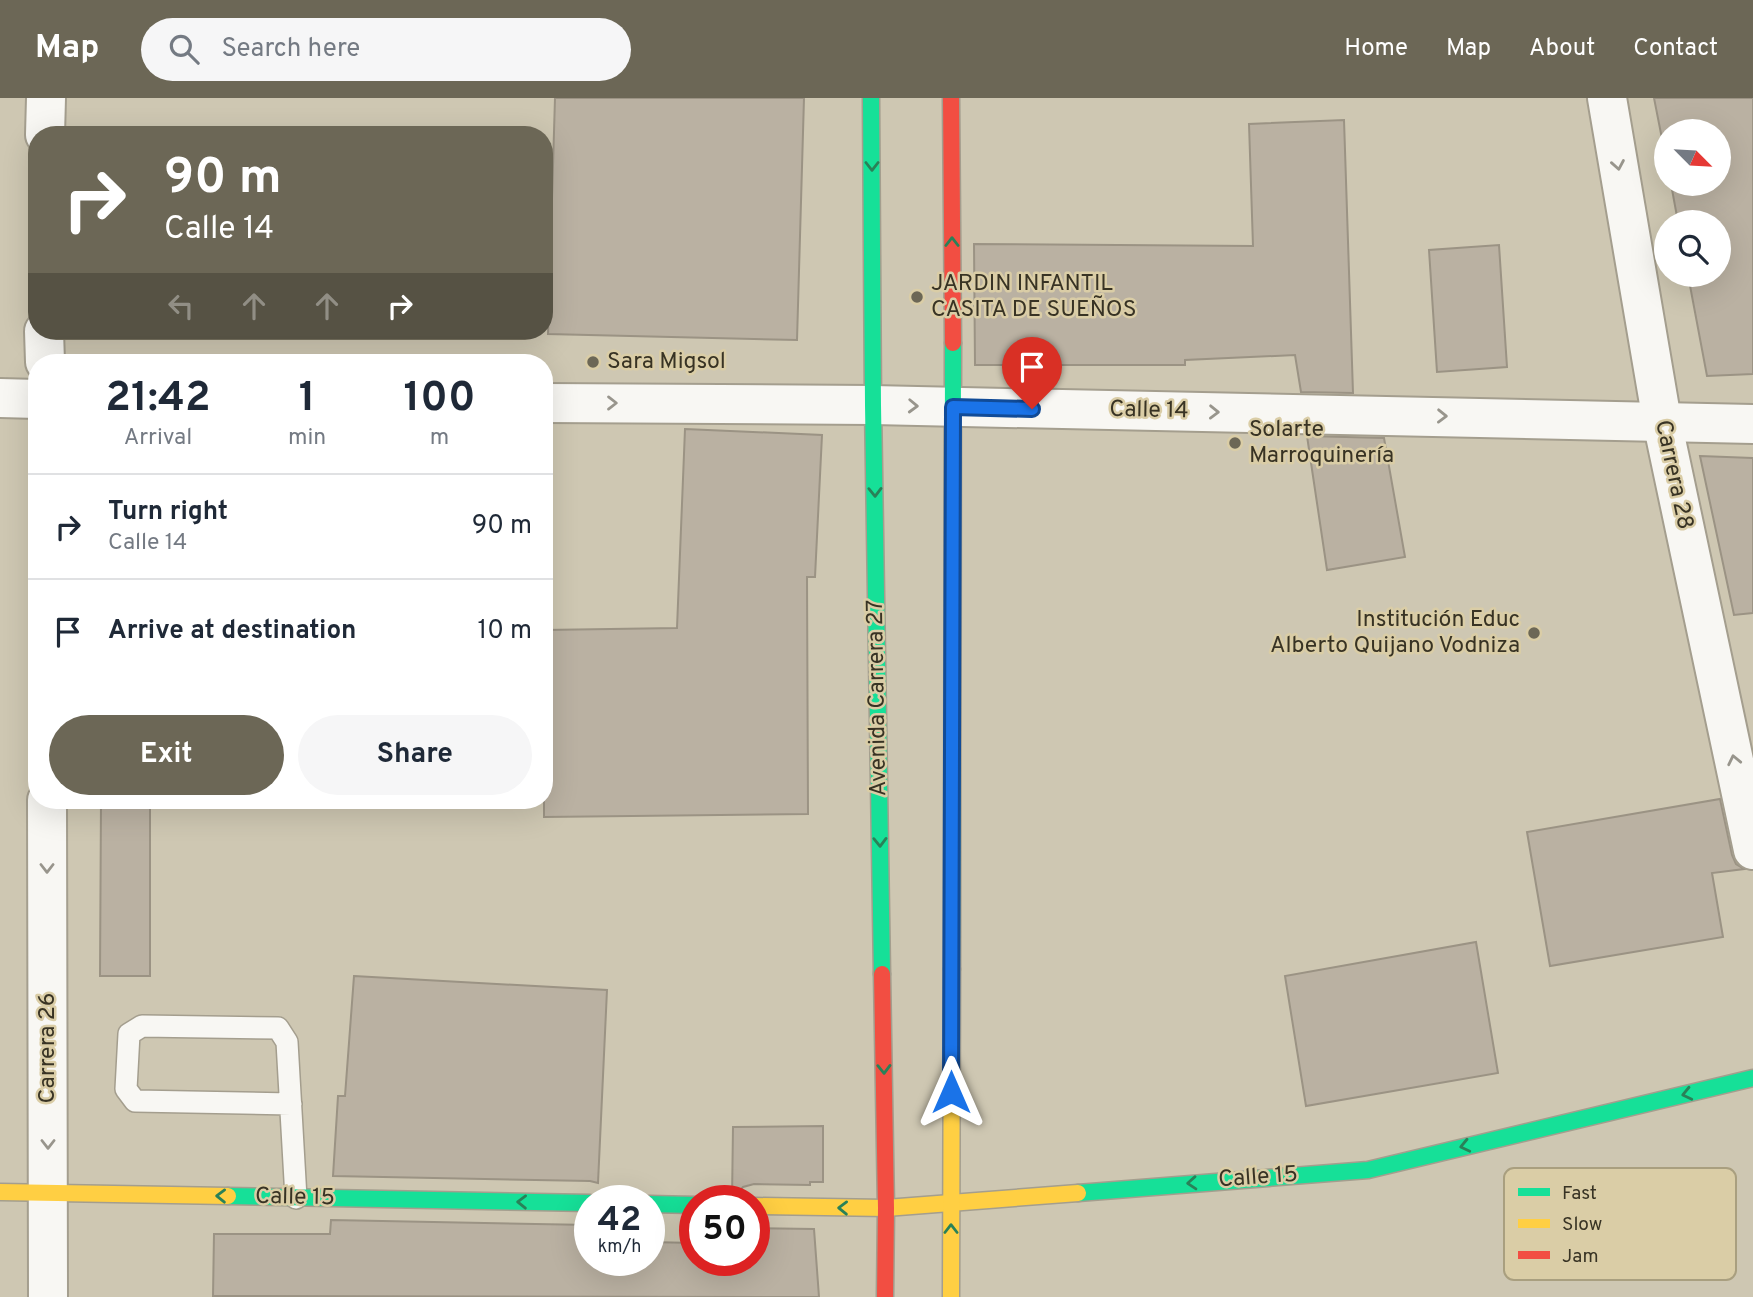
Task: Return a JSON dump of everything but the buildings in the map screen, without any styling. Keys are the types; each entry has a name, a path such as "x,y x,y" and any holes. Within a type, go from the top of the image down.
{"main road":[{"name":"Avenida Carrera 27","path":"871,98 885,1297"},
{"path":"951,98 951,1297"},
{"name":"Calle 15","path":"770,1206 886,1208 1367,1170 1753,1078"},
{"name":"Calle 15","path":"0,1192 574,1203"}],"street":[{"path":"45,126 46,98"},
{"name":"Carrera 28","path":"1607,98 1662,421 1753,850"},
{"path":"0,398 28,399"},
{"name":"Calle 14","path":"553,403 873,405 1753,424"},
{"name":"Carrera 26","path":"47,809 48,1297"}],"lane":[{"path":"291,1104 135,1101 126,1089 129,1034 142,1026 278,1028 287,1042 291,1104 296,1198"}],"traffic: fast":[{"path":"871,98 882,974"},
{"path":"952,969 953,343"},
{"path":"1078,1193 1368,1170 1753,1078"},
{"path":"228,1196 574,1203"},
{"path":"665,1204 679,1205"}],"traffic: slow":[{"path":"951,1297 952,969"},
{"path":"0,1192 228,1196"},
{"path":"770,1206 886,1208 1078,1193"}],"traffic: jam":[{"path":"951,98 953,343"},
{"path":"882,974 885,1297"}],"place":[{"name":"JARDIN INFANTIL CASITA DE SUEÑOS","path":"917,297"},
{"name":"Sara Migsol","path":"593,362"},
{"name":"Solarte Marroquinería","path":"1235,443"},
{"name":"Institución Educ Alberto Quijano Vodniza","path":"1534,633"}],"route":[{"path":"951,1092 953,407 1032,409"}]}
